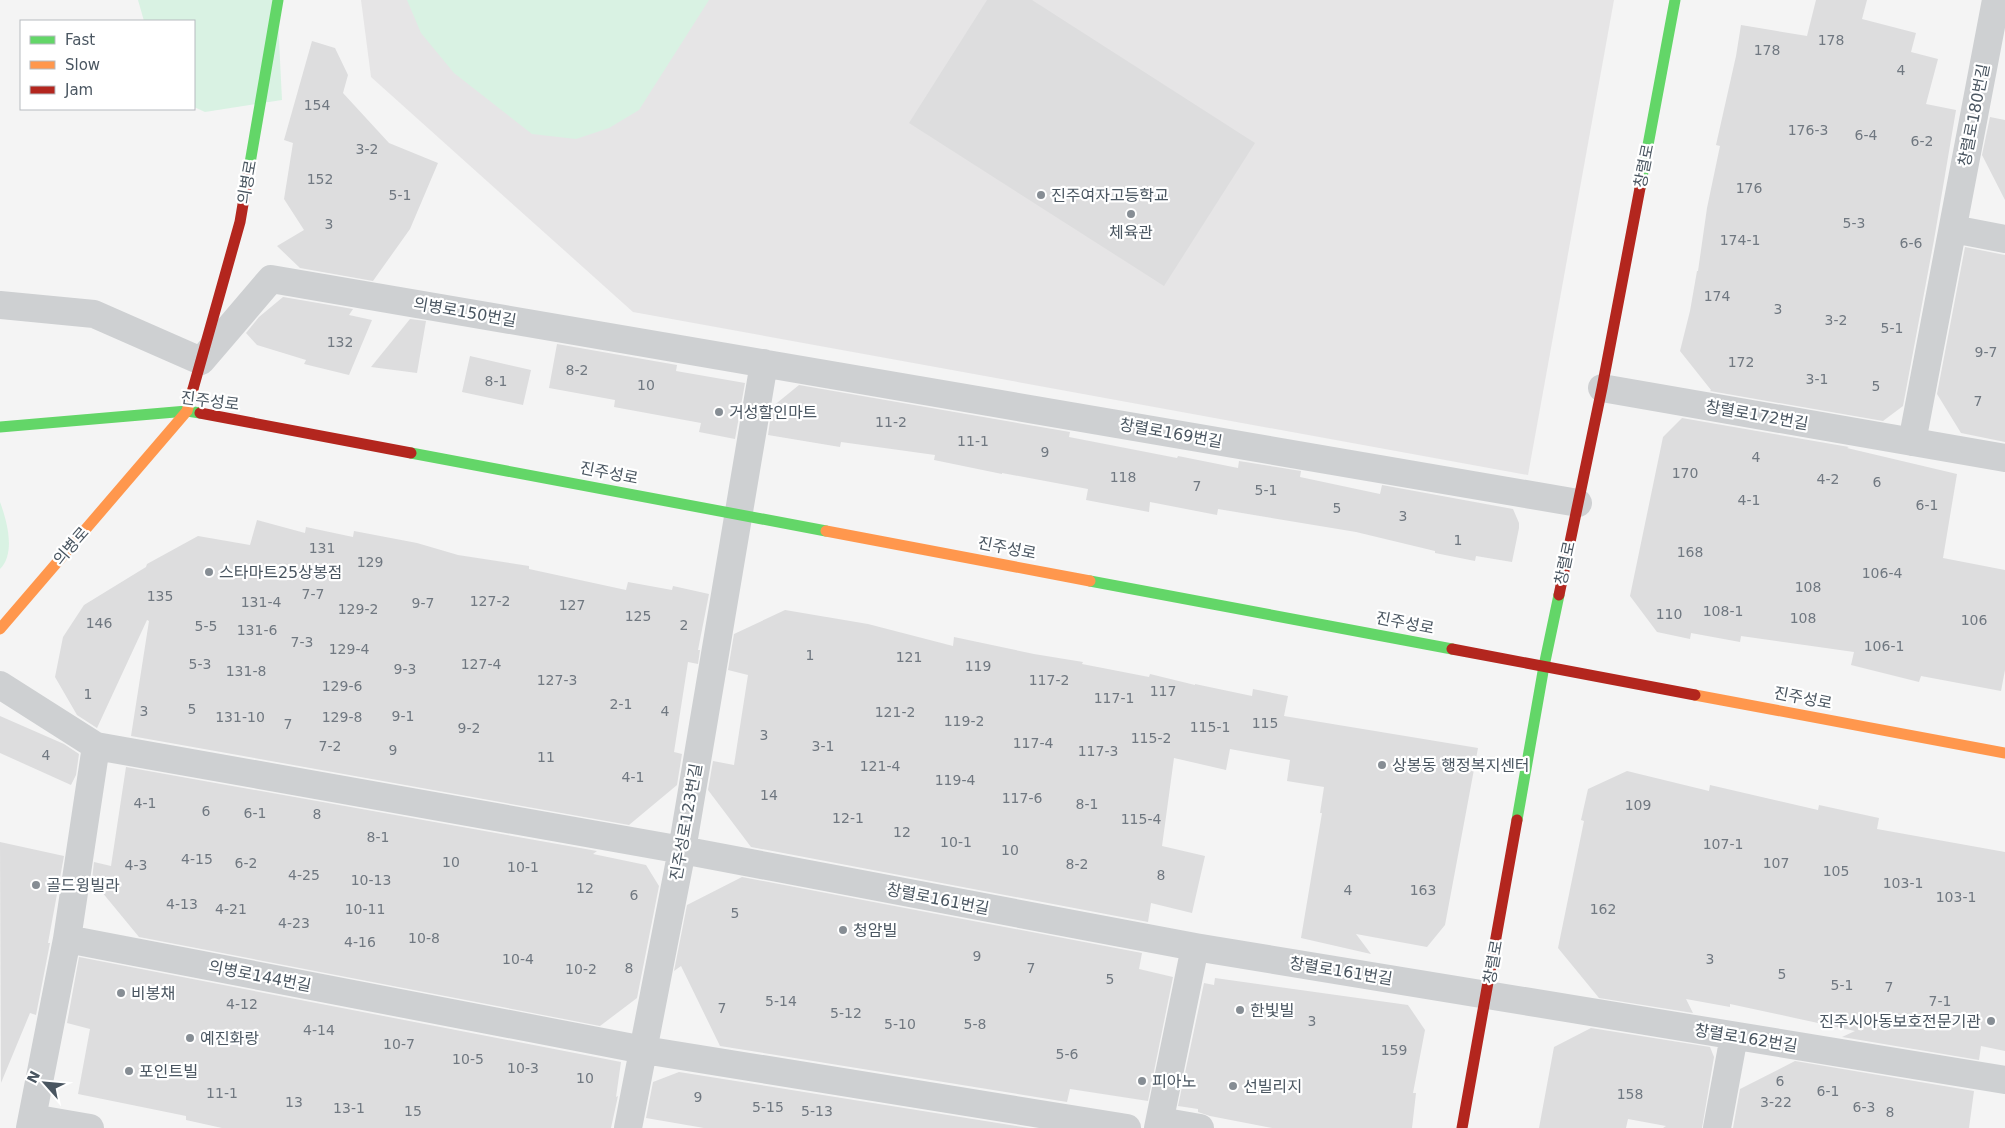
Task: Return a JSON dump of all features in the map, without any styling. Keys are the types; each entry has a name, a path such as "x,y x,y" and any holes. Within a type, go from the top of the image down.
{"main road":[{"name":"의병로","path":"0,630 187,411 240,222 278,0"},
{"name":"창렬로","path":"1462,1128 1544,666 1602,388 1676,0"},
{"name":"진주성로","path":"0,427 187,411 2005,753"}],"street":[{"name":"창렬로180번길","path":"1953,229 1996,0"},
{"path":"2001,0 2005,1"},
{"path":"1912,442 1953,229 2005,239"},
{"name":"의병로150번길","path":"201,361 271,279 764,363"},
{"path":"0,305 94,314 201,361"},
{"name":"창렬로169번길","path":"764,363 1578,503"},
{"name":"진주성로123번길","path":"628,1128 682,850 764,363"},
{"name":"창렬로172번길","path":"1602,388 2005,458"},
{"path":"0,684 96,746 682,850"},
{"path":"90,1128 31,1123 67,938 96,746"},
{"name":"창렬로161번길","path":"682,850 1195,947 1487,994"},
{"name":"의병로144번길","path":"67,938 644,1050"},
{"path":"1195,947 1159,1124 1200,1128"},
{"name":"창렬로162번길","path":"1487,994 2005,1080"},
{"path":"1717,1128 1734,1036"},
{"path":"644,1050 1127,1128"}],"shaded area":[{"name":"진주여자고등학교","path":"361,0 1614,0 1528,475 633,312 371,77"}],"green space":[{"path":"138,0 277,0 282,100 205,112 195,107 195,20 144,20"},
{"path":"407,0 709,0 639,110 609,128 576,139 532,134 454,73 421,33"},
{"path":"0,502 7,527 9,546 5,562 0,569"}],"building":[{"name":"체육관","path":"987,0 1032,0 1255,143 1164,286 909,123"},
{"path":"1816,0 1867,0 1862,19 1916,33 1911,52 1938,59 1926,104 1956,110 1903,406 1883,421 1710,391 1680,351 1698,271 1707,208 1720,146 1716,145 1741,25 1807,36"},
{"path":"312,41 335,48 348,75 343,93 389,143 438,163 410,229 373,281 300,268 277,246 304,230 284,199 293,143 284,140"},
{"path":"1990,117 2005,120 2005,200 1982,155"},
{"path":"1965,247 2005,255 2005,442 1961,433 1937,394"},
{"path":"283,297 353,309 349,315 372,320 349,375 304,364 306,360 257,345 246,333 259,317"},
{"path":"410,319 426,321 417,373 371,367"},
{"path":"557,344 677,365 676,371 745,383 735,439 699,432 701,423 614,407 615,400 549,388"},
{"path":"470,356 531,370 523,405 462,392"},
{"path":"799,385 1070,432 1069,437 1177,458 1178,456 1238,468 1239,461 1301,471 1300,477 1380,494 1382,485 1513,509 1519,523 1519,528 1512,562 1476,556 1475,561 1435,553 1435,551 1356,532 1218,509 1217,515 1150,502 1149,512 1086,500 1088,489 934,460 935,455 841,442 840,447 768,435 772,407"},
{"path":"1682,418 1849,447 1847,448 1957,474 1943,558 2005,570 2005,670 2001,691 1921,676 1919,682 1851,665 1854,652 1741,636 1740,642 1691,633 1690,639 1657,632 1630,596 1663,437"},
{"path":"257,520 305,533 306,527 353,537 354,531 417,543 458,555 529,566 529,569 626,590 628,582 672,590 673,586 709,594 698,650 700,650 698,664 688,662 674,752 682,754 677,785 629,825 131,736 149,621 147,620 97,728 77,715 55,677 63,637 84,605 146,567 147,564 198,536 250,545"},
{"path":"785,610 868,624 953,646 954,637 1149,677 1150,674 1252,696 1253,689 1288,696 1284,716 1478,748 1445,925 1427,947 1356,934 1371,954 1301,938 1322,813 1320,813 1324,787 1287,781 1290,760 1230,749 1226,770 1174,758 1162,846 1205,856 1192,913 1151,903 1148,922 751,847 708,790 713,761 734,765 748,675 728,670 734,634"},
{"path":"0,716 64,744 79,754 76,775 71,785 0,753"},
{"path":"126,767 597,851 593,854 646,865 659,886 637,998 600,1026 139,937 92,880 94,862 111,866"},
{"path":"1627,771 1709,791 1710,785 1818,810 1819,805 1879,818 1877,829 2005,852 2005,1051 1981,1046 1979,1060 1842,1037 1855,1031 1730,1004 1730,1007 1686,999 1693,1013 1599,998 1558,948 1584,821 1581,820 1588,789"},
{"path":"0,842 64,856 36,1015 30,1013 1,1083"},
{"path":"742,877 1142,953 1139,969 1173,977 1148,1101 1070,1089 1067,1102 720,1046 681,966 674,971 687,905"},
{"path":"79,957 621,1062 616,1097 618,1096 611,1128 222,1128 186,1120 186,1116 78,1094 90,1029 67,1023"},
{"path":"1215,978 1408,1005 1425,1030 1413,1093 1416,1093 1412,1128 1272,1128 1210,1116 1198,1112 1198,1109 1178,1106 1204,983 1214,985"},
{"path":"1591,1028 1710,1047 1714,1057 1702,1128 1663,1128 1666,1126 1628,1119 1626,1128 1539,1128 1554,1047"},
{"path":"1795,1061 1974,1091 1969,1128 1733,1128 1740,1089"},
{"path":"679,1072 1029,1128 704,1128 646,1118 653,1082"}],"traffic: fast":[{"path":"249,169 278,0"},
{"path":"1640,188 1675,0"},
{"path":"0,427 187,411 200,413"},
{"path":"411,453 826,531"},
{"path":"1090,581 1452,649"},
{"path":"1517,820 1544,666 1559,595"}],"traffic: slow":[{"path":"0,629 187,411 193,389"},
{"path":"826,531 1090,581"},
{"path":"1695,695 2005,753"}],"traffic: jam":[{"path":"193,389 240,222 249,169"},
{"path":"1559,595 1602,388 1640,188"},
{"path":"200,413 411,453"},
{"path":"1452,649 1695,695"},
{"path":"1462,1128 1517,820"}],"place":[{"name":"진주여자고등학교","path":"1041,195"},
{"name":"체육관","path":"1131,214"},
{"name":"거성할인마트","path":"719,412"},
{"name":"스타마트25상봉점","path":"209,572"},
{"name":"상봉동 행정복지센터","path":"1382,765"},
{"name":"골드윙빌라","path":"36,885"},
{"name":"청암빌","path":"843,930"},
{"name":"비봉채","path":"121,993"},
{"name":"한빛빌","path":"1240,1010"},
{"name":"진주시아동보호전문기관","path":"1991,1021"},
{"name":"예진화랑","path":"190,1038"},
{"name":"포인트빌","path":"129,1071"},
{"name":"피아노","path":"1142,1081"},
{"name":"선빌리지","path":"1233,1086"}]}
